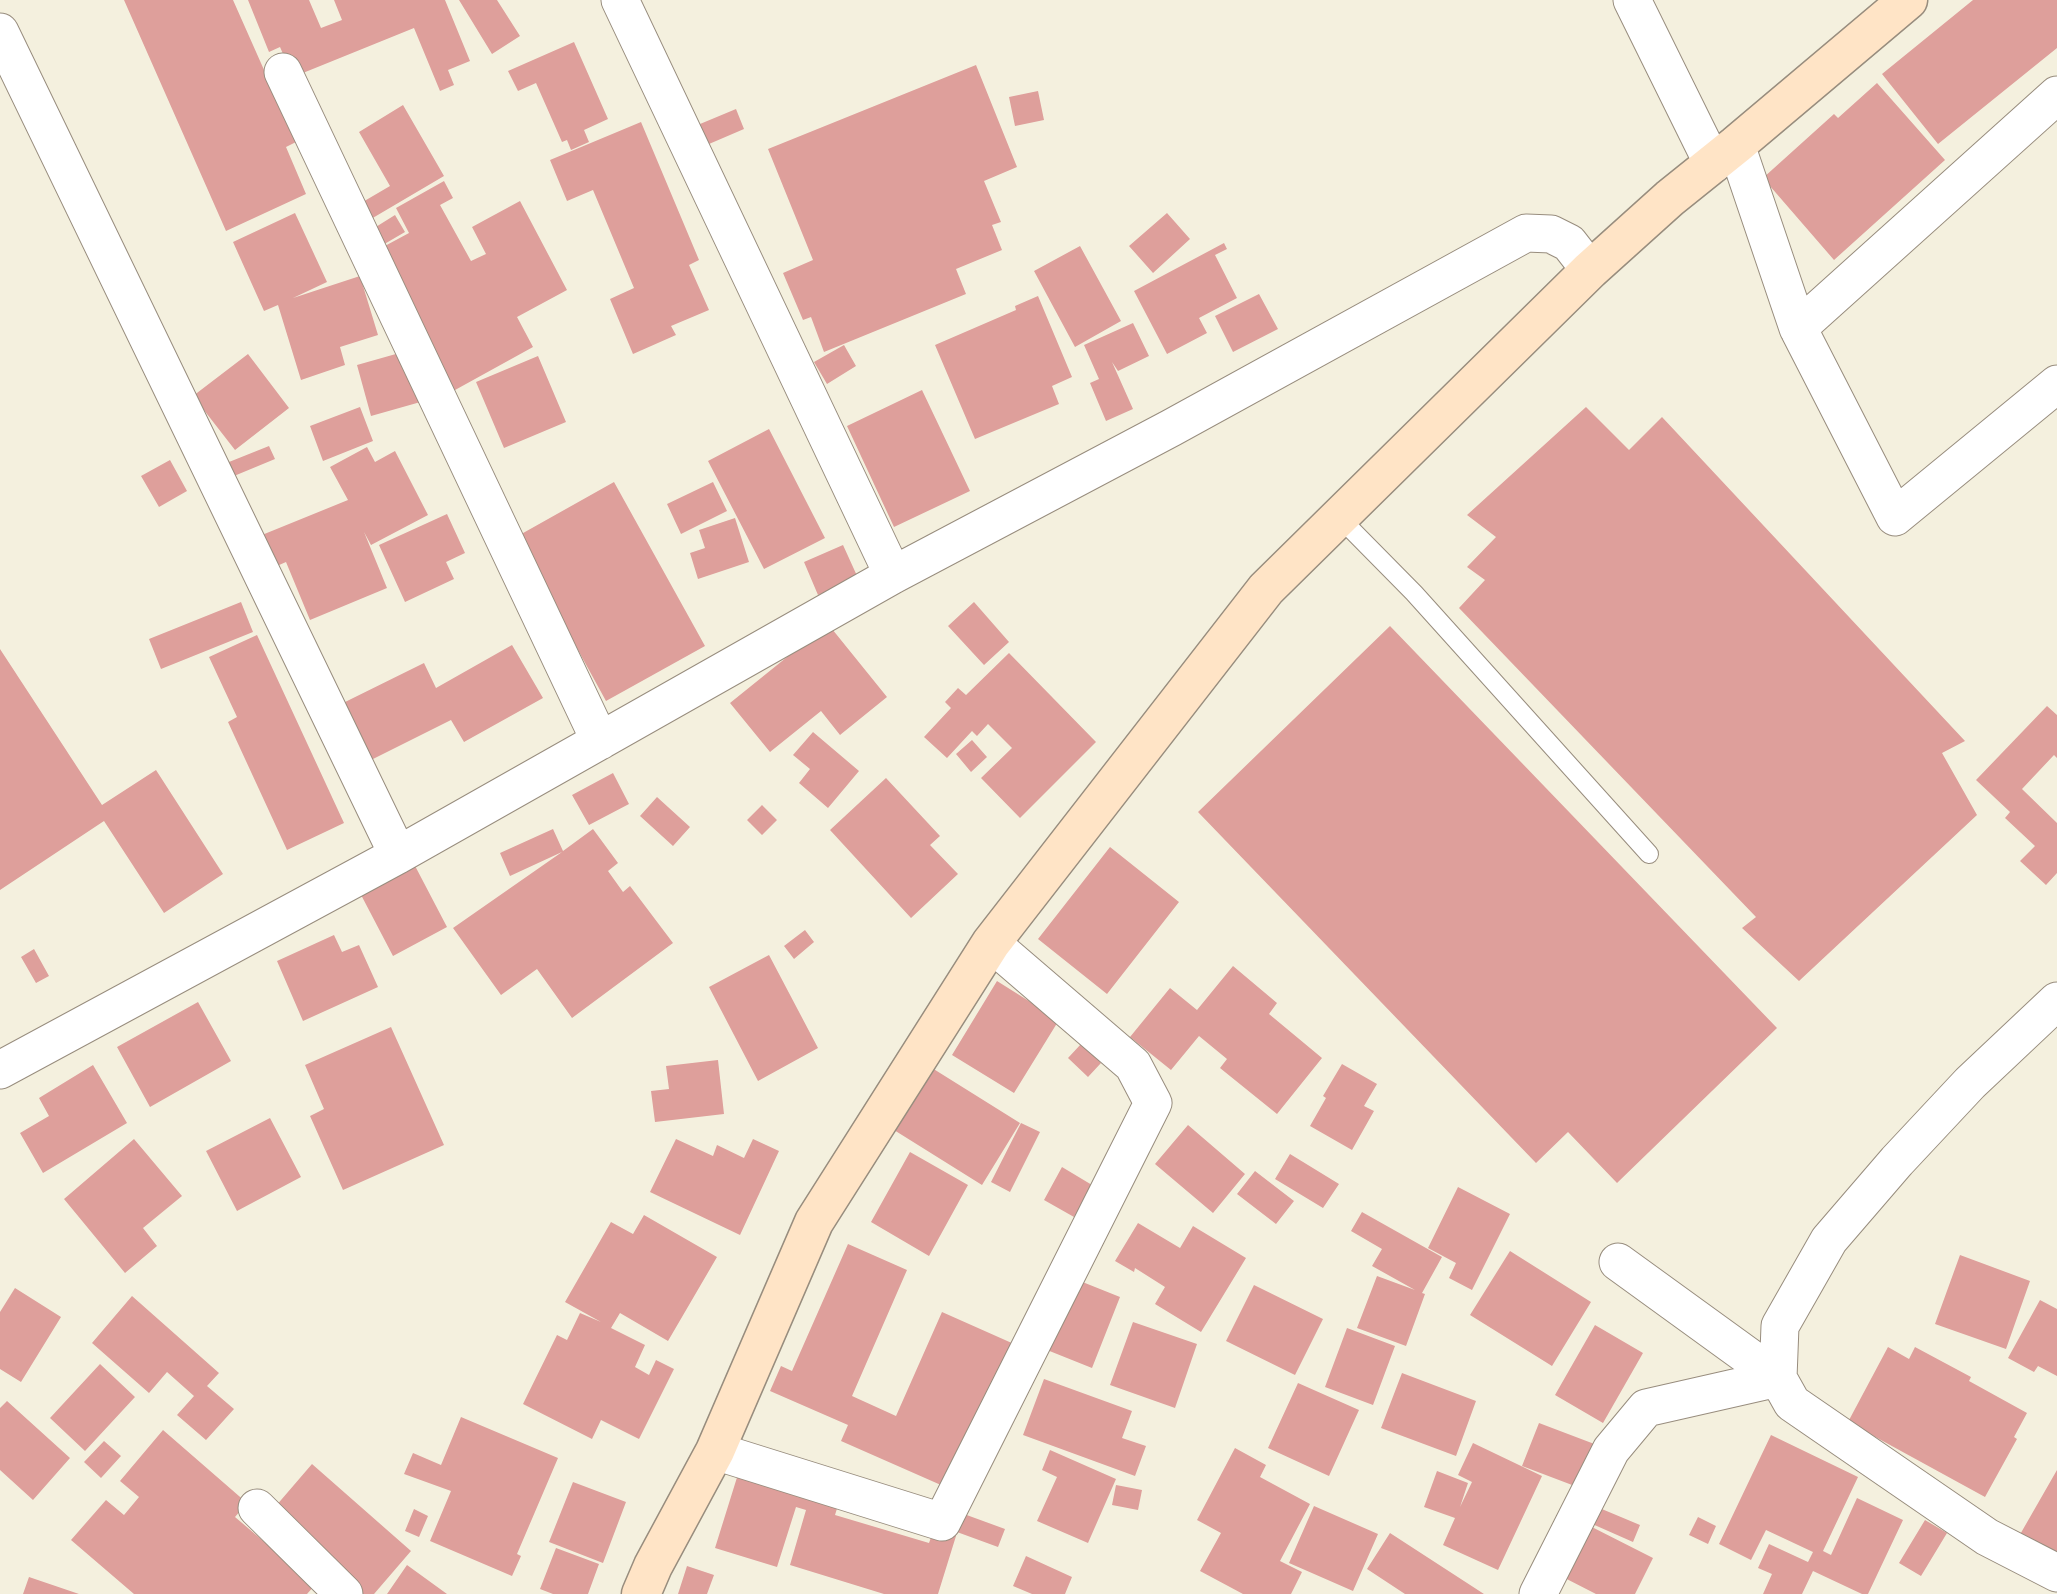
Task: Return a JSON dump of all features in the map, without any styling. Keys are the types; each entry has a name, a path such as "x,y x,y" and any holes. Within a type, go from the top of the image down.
{"main road":[{"path":"641,1594 653,1566 715,1451 814,1222 991,943 1266,589 1590,270 1670,198 1725,155 1908,0"}],"street":[{"path":"620,0 893,575"},
{"path":"1632,0 1725,155 1798,328 1895,517 2057,384"},
{"path":"0,32 398,855"},
{"path":"283,72 600,741"},
{"path":"1798,328 2057,95"},
{"path":"0,1070 398,855 893,575 1171,429 1526,233 1551,234 1569,243 1590,270"},
{"path":"715,1451 942,1522 1153,1103 1133,1065 991,943"},
{"path":"1778,1378 1780,1326 1829,1240 1897,1161 1970,1083 2057,1001"},
{"path":"1618,1262 1778,1378 1792,1403 1987,1537 2057,1573"},
{"path":"1538,1594 1611,1450 1646,1408 1778,1378"},
{"path":"257,1508 344,1594"}],"lane":[{"path":"1339,517 1414,593 1649,854"}],"building":[{"path":"124,0 233,0 296,142 286,147 306,194 226,231"},
{"path":"248,0 309,0 321,28 342,20 334,0 445,0 470,61 448,70 454,85 440,91 414,28 293,77 280,47 269,52"},
{"path":"459,0 497,0 520,36 492,54"},
{"path":"1973,0 2057,0 2057,48 1938,144 1882,74"},
{"path":"574,42 608,119 584,130 589,142 571,150 567,140 562,142 536,83 518,91 508,71"},
{"path":"976,65 1017,167 984,181 1001,222 992,225 1002,250 956,269 966,294 824,352 811,317 803,320 783,273 813,260 768,149"},
{"path":"1877,83 1945,160 1834,260 1763,178 1834,114 1838,118"},
{"path":"1038,91 1044,120 1015,126 1009,97"},
{"path":"403,105 444,176 371,219 361,203 390,186 359,132"},
{"path":"736,109 744,129 709,144 700,124"},
{"path":"641,122 699,260 689,265 709,310 671,326 676,335 633,354 610,299 634,288 593,190 567,201 550,160"},
{"path":"444,181 453,198 440,205 471,261 486,254 472,227 520,201 567,290 517,317 533,347 446,395 383,247 409,233 396,208"},
{"path":"295,213 327,282 293,298 360,276 378,335 340,347 345,365 301,380 278,305 264,311 233,242"},
{"path":"1167,213 1190,239 1153,273 1129,246"},
{"path":"395,215 405,232 381,246 371,230"},
{"path":"1224,243 1227,249 1215,255 1237,298 1199,318 1207,333 1167,354 1134,291"},
{"path":"1080,246 1121,321 1075,347 1034,271"},
{"path":"1259,294 1278,329 1233,352 1215,316"},
{"path":"1038,296 1072,377 1052,386 1059,404 975,439 935,345 1016,310 1015,306"},
{"path":"1133,323 1149,356 1118,371 1112,362 1133,409 1106,421 1090,383 1099,379 1084,345"},
{"path":"844,345 856,366 827,384 814,362"},
{"path":"410,350 424,401 371,416 357,365"},
{"path":"248,354 289,408 235,450 193,396"},
{"path":"538,356 566,422 504,448 476,382"},
{"path":"922,390 970,491 894,527 847,426"},
{"path":"360,407 373,441 323,461 310,426"},
{"path":"1586,407 1629,450 1662,417 1965,741 1942,753 1977,815 1799,981 1742,928 1756,917 1459,608 1485,580 1467,567 1496,537 1467,515"},
{"path":"769,429 825,538 764,569 708,461"},
{"path":"269,446 275,459 234,476 229,462"},
{"path":"367,447 375,462 395,451 428,515 371,545 364,532 387,588 310,620 286,562 270,569 257,537 348,500 330,467"},
{"path":"170,460 187,491 159,507 141,476"},
{"path":"614,482 705,646 606,701 516,537"},
{"path":"713,482 727,511 681,534 667,504"},
{"path":"447,514 465,553 446,562 454,579 405,602 379,545"},
{"path":"735,518 749,562 698,579 690,553 705,548 699,530"},
{"path":"843,545 858,578 818,595 804,562"},
{"path":"241,602 253,632 161,669 149,639"},
{"path":"974,602 1009,642 984,665 948,626"},
{"path":"828,624 887,697 840,735 821,711 770,752 730,703"},
{"path":"1390,626 1777,1028 1617,1183 1568,1132 1536,1163 1198,812"},
{"path":"257,635 344,823 287,850 228,722 237,717 209,657"},
{"path":"512,645 543,698 464,742 451,720 367,762 339,705 424,663 436,688"},
{"path":"0,649 102,805 156,770 223,874 164,913 104,821 0,890"},
{"path":"1009,653 1096,742 1020,818 981,778 1012,748 988,724 977,736 972,731 947,758 924,737 951,708 945,702 958,688 966,695"},
{"path":"2047,706 2057,715 2057,758 2054,755 2022,789 2057,823 2057,873 2046,885 2020,861 2035,846 2005,818 2010,812 1976,780"},
{"path":"813,732 859,771 828,808 799,783 810,769 793,755"},
{"path":"972,740 987,757 971,772 956,754"},
{"path":"613,773 629,804 589,825 572,795"},
{"path":"886,778 940,836 930,845 958,874 911,918 830,830"},
{"path":"657,797 690,827 673,846 640,816"},
{"path":"762,805 777,820 762,835 747,820"},
{"path":"553,829 563,851 593,829 618,863 608,871 623,892 630,886 673,943 572,1018 537,969 501,995 453,928 562,852 510,876 500,853"},
{"path":"1110,847 1179,902 1107,994 1038,939"},
{"path":"413,862 447,927 393,956 359,891"},
{"path":"805,930 814,942 794,959 784,946"},
{"path":"334,935 342,952 359,945 378,987 303,1021 277,961"},
{"path":"34,949 49,976 36,983 21,957"},
{"path":"769,955 818,1048 758,1081 709,987"},
{"path":"1233,966 1277,1003 1269,1014 1322,1058 1277,1114 1220,1068 1227,1059 1199,1036 1171,1070 1130,1037 1170,988 1197,1010"},
{"path":"997,981 1059,1020 1014,1093 952,1055"},
{"path":"198,1002 231,1061 150,1107 117,1047"},
{"path":"391,1027 444,1145 343,1190 310,1116 324,1109 305,1065"},
{"path":"1081,1044 1101,1063 1088,1077 1068,1058"},
{"path":"718,1060 724,1114 655,1122 651,1091 669,1089 666,1066"},
{"path":"1342,1064 1377,1084 1364,1106 1374,1111 1352,1150 1310,1126 1326,1098 1323,1096"},
{"path":"93,1065 127,1123 43,1173 20,1133 49,1116 39,1098"},
{"path":"932,1068 1020,1123 982,1185 894,1130"},
{"path":"270,1118 301,1177 237,1211 206,1151"},
{"path":"1021,1123 1040,1132 1010,1192 991,1182"},
{"path":"1188,1125 1245,1174 1213,1213 1155,1164"},
{"path":"134,1139 182,1196 143,1228 157,1246 125,1273 64,1199"},
{"path":"676,1139 713,1156 717,1145 744,1158 753,1139 779,1151 740,1235 650,1192"},
{"path":"910,1152 968,1185 929,1256 871,1222"},
{"path":"1290,1154 1339,1184 1323,1208 1275,1179"},
{"path":"1062,1167 1092,1185 1074,1217 1044,1200"},
{"path":"1255,1171 1294,1201 1276,1224 1237,1194"},
{"path":"1458,1187 1510,1214 1472,1290 1449,1278 1456,1263 1428,1248"},
{"path":"1362,1212 1442,1257 1422,1293 1425,1294 1406,1346 1357,1328 1377,1276 1415,1290 1372,1266 1382,1249 1351,1231"},
{"path":"644,1215 717,1257 668,1341 620,1313 611,1328 645,1345 635,1367 649,1375 656,1360 674,1369 639,1439 601,1420 592,1439 523,1404 557,1335 567,1340 580,1313 601,1322 565,1302 611,1222 633,1234"},
{"path":"1138,1223 1180,1248 1193,1226 1246,1258 1201,1332 1155,1304 1165,1287 1135,1268 1134,1272 1115,1261"},
{"path":"848,1244 907,1270 852,1396 896,1416 942,1312 1014,1344 950,1489 841,1441 848,1425 770,1391 781,1366 792,1371"},
{"path":"1510,1251 1591,1302 1552,1366 1470,1315"},
{"path":"1960,1255 2030,1281 2006,1349 1935,1324"},
{"path":"1075,1279 1120,1297 1092,1368 1047,1350"},
{"path":"1254,1285 1323,1319 1295,1375 1226,1341"},
{"path":"15,1288 61,1317 21,1382 0,1369 0,1312"},
{"path":"132,1296 219,1373 207,1386 234,1409 206,1440 177,1415 194,1396 167,1372 149,1393 92,1343"},
{"path":"2040,1300 2057,1309 2057,1376 2038,1366 2034,1372 2008,1358"},
{"path":"1133,1322 1197,1344 1175,1408 1110,1385"},
{"path":"1595,1325 1643,1353 1603,1423 1555,1395"},
{"path":"1347,1328 1395,1346 1373,1405 1325,1387"},
{"path":"1888,1347 1909,1359 1915,1347 1971,1377 1969,1381 2027,1413 2014,1437 2017,1439 1985,1497 1848,1422"},
{"path":"100,1364 135,1397 85,1451 50,1418"},
{"path":"1402,1373 1476,1401 1456,1456 1381,1428"},
{"path":"1044,1379 1132,1411 1122,1438 1146,1446 1135,1476 1023,1435"},
{"path":"1298,1383 1359,1410 1329,1476 1268,1448"},
{"path":"7,1401 70,1458 33,1500 0,1470 0,1408"},
{"path":"461,1417 558,1458 517,1554 521,1556 512,1576 430,1541 451,1491 404,1474 413,1453 441,1465"},
{"path":"1539,1423 1597,1445 1580,1488 1522,1466"},
{"path":"163,1430 247,1503 235,1517 315,1585 307,1594 134,1594 71,1540 106,1500 124,1515 139,1497 120,1481"},
{"path":"1771,1435 1858,1477 1823,1551 1831,1555 1857,1498 1903,1520 1868,1594 1862,1594 1813,1571 1802,1594 1763,1594 1772,1574 1758,1568 1769,1544 1808,1562 1813,1552 1766,1530 1751,1560 1719,1544"},
{"path":"104,1441 121,1456 101,1478 84,1462"},
{"path":"1473,1443 1542,1476 1498,1570 1443,1545 1455,1518 1424,1507 1437,1471 1468,1483 1460,1507 1472,1482 1458,1475"},
{"path":"1235,1448 1266,1465 1260,1477 1310,1504 1280,1561 1302,1572 1291,1594 1243,1594 1200,1571 1221,1533 1197,1520"},
{"path":"1050,1450 1116,1479 1088,1543 1037,1521 1057,1477 1042,1470"},
{"path":"312,1464 411,1551 374,1594 361,1594 269,1514"},
{"path":"2057,1470 2057,1560 2018,1538"},
{"path":"739,1471 839,1502 835,1515 929,1543 934,1529 956,1536 938,1594 884,1594 790,1565 806,1510 796,1507 777,1567 715,1548"},
{"path":"573,1482 626,1502 603,1563 549,1542"},
{"path":"1116,1485 1142,1490 1138,1510 1112,1505"},
{"path":"1314,1506 1378,1534 1353,1591 1289,1563"},
{"path":"1597,1507 1640,1525 1633,1542 1590,1523"},
{"path":"414,1509 428,1516 419,1537 405,1531"},
{"path":"953,1510 1005,1529 998,1547 946,1528"},
{"path":"1698,1517 1716,1526 1708,1544 1689,1535"},
{"path":"1925,1520 1947,1533 1921,1576 1899,1563"},
{"path":"1580,1521 1653,1558 1635,1594 1596,1594 1553,1572"},
{"path":"1390,1533 1484,1594 1405,1594 1367,1569"},
{"path":"556,1548 599,1564 588,1594 553,1594 540,1589"},
{"path":"1026,1556 1072,1577 1065,1594 1032,1594 1013,1586"},
{"path":"407,1565 447,1594 387,1594"},
{"path":"687,1566 714,1575 707,1594 678,1594"},
{"path":"29,1577 79,1594 23,1594"}]}
